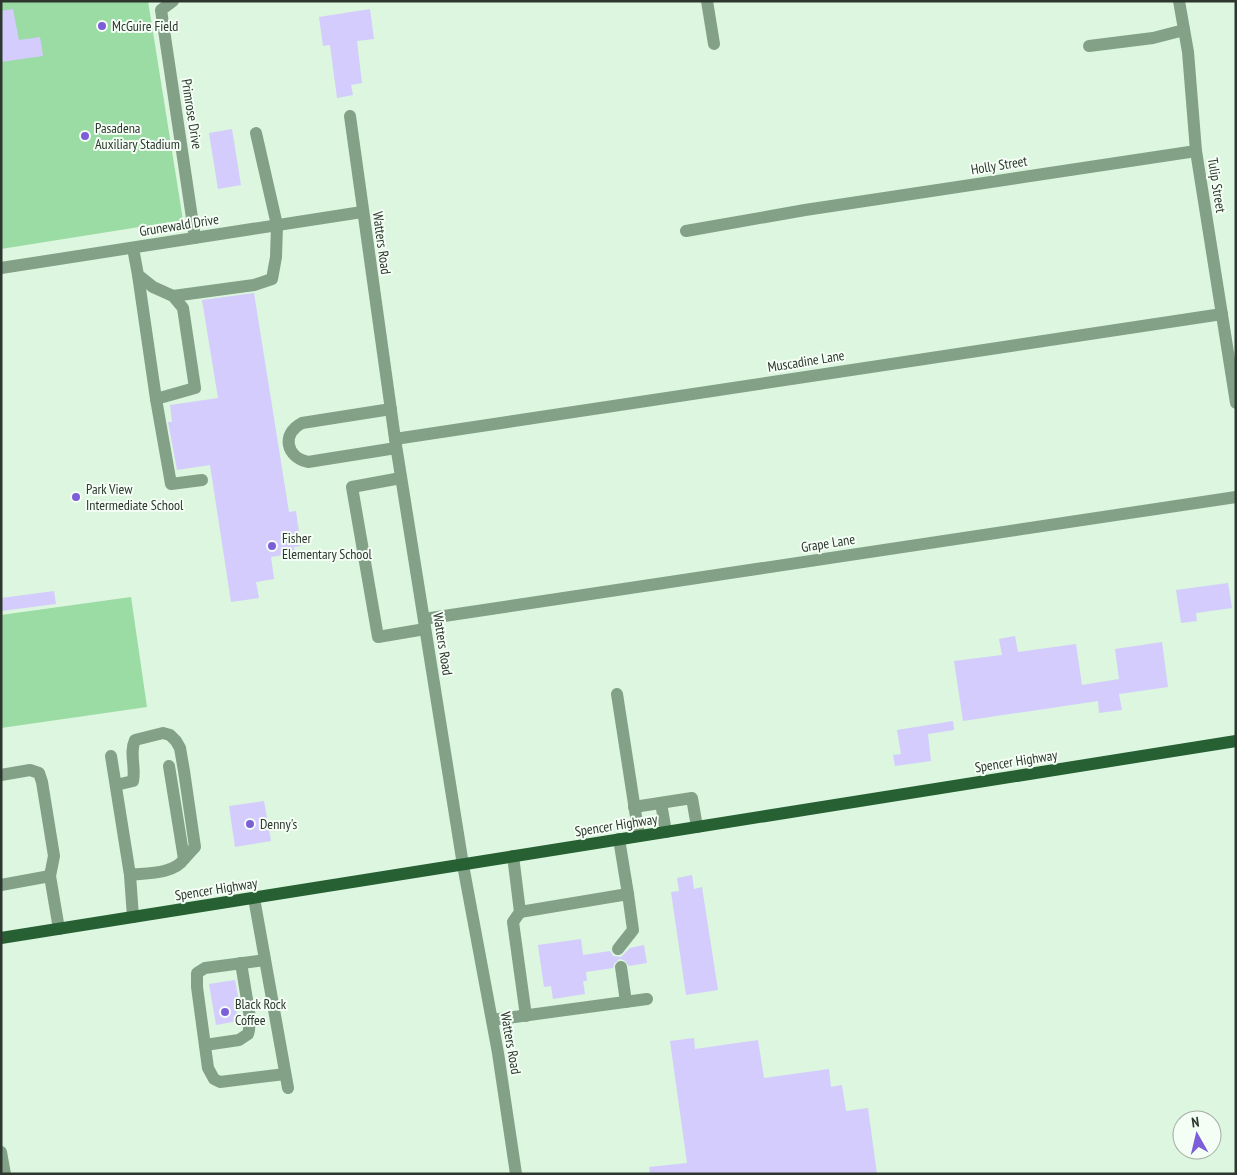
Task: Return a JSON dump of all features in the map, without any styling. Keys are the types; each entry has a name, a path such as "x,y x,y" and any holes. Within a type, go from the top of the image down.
{"main road":[{"name":"Spencer Highway","path":"1,938 1236,741"}],"street":[{"name":"Primrose Drive","path":"173,1 161,10 195,238"},
{"path":"707,1 714,44"},
{"name":"Tulip Street","path":"1180,1 1188,52 1196,151 1236,403"},
{"path":"1089,46 1154,38 1184,30"},
{"name":"Watters Road","path":"350,116 362,212 401,478 463,864 492,1020 516,1174"},
{"path":"173,296 254,285 272,279 276,257 277,226 256,133"},
{"name":"Holly Street","path":"686,231 805,210 1196,151"},
{"name":"Grunewald Drive","path":"1,268 362,212"},
{"path":"133,248 171,484 202,480"},
{"path":"138,275 153,287 173,296 184,308 195,388 156,399"},
{"name":"Muscadine Lane","path":"391,409 302,423 292,430 288,442 292,454 308,462 396,443 1222,314"},
{"name":"Grape Lane","path":"401,478 352,487 378,637 424,624 1236,497"},
{"path":"617,694 638,836"},
{"path":"116,786 133,781 135,772 132,746 135,740 163,733 170,735 176,741 180,748 184,771 194,848 180,865 170,869 130,875"},
{"path":"111,756 130,875 133,917"},
{"path":"170,766 184,859"},
{"path":"1,775 30,770 39,773 54,856 50,876 59,929"},
{"path":"634,807 692,798 697,827"},
{"path":"661,803 666,832"},
{"path":"618,949 633,930 619,839"},
{"path":"513,856 520,912 513,922 526,1016"},
{"path":"1,885 50,876"},
{"path":"520,912 628,894"},
{"path":"254,898 288,1088"},
{"path":"265,960 205,968 198,973 196,987 208,1068 214,1079 220,1082 285,1074"},
{"path":"205,1045 239,1040 248,1034 250,1030 250,1018 241,964"},
{"path":"621,967 626,1002"},
{"path":"492,1020 647,999"},
{"path":"1,1152 5,1174"}],"green space":[{"name":"Pasadena Auxiliary Stadium","path":"1,1 148,1 183,220 1,249"},
{"path":"131,597 147,707 1,728 1,615"}],"building":[{"path":"13,9 19,40 40,37 43,56 1,62 1,11"},
{"path":"370,9 374,39 357,41 362,83 351,85 353,95 337,98 330,45 323,46 319,17"},
{"path":"232,129 241,185 218,189 209,133"},
{"path":"254,293 289,512 296,511 301,546 294,547 295,553 271,557 274,579 256,582 259,598 231,602 210,465 177,470 168,422 172,422 170,405 218,398 202,300"},
{"path":"1228,583 1232,608 1196,613 1197,621 1181,623 1176,590"},
{"path":"54,591 56,604 1,611 1,598"},
{"path":"1015,636 1018,652 1076,644 1082,685 1119,679 1115,649 1162,642 1168,687 1119,694 1122,710 1099,713 1098,701 963,721 954,661 1002,655 999,639"},
{"path":"953,721 954,730 928,734 931,761 895,766 893,755 901,754 897,730"},
{"name":"Denny's","path":"264,801 271,841 235,847 229,806"},
{"path":"692,875 694,889 702,887 718,990 686,995 671,892 679,891 677,878"},
{"path":"581,939 583,955 610,951 613,956 621,957 630,948 644,945 647,963 629,966 624,960 619,959 613,968 586,972 587,981 583,981 585,994 553,999 551,986 544,987 538,945"},
{"name":"Black Rock Coffee","path":"235,980 239,1002 235,1002 238,1021 216,1025 209,984"},
{"path":"694,1038 695,1049 758,1040 764,1078 829,1069 831,1087 842,1085 846,1111 868,1108 877,1174 650,1174 649,1167 687,1163 670,1041"}],"place":[{"name":"McGuire Field","path":"102,26"},
{"name":"Pasadena Auxiliary Stadium","path":"85,136"},
{"name":"Park View Intermediate School","path":"76,497"},
{"name":"Fisher Elementary School","path":"272,546"},
{"name":"Denny's","path":"250,824"},
{"name":"Black Rock Coffee","path":"225,1012"}]}
